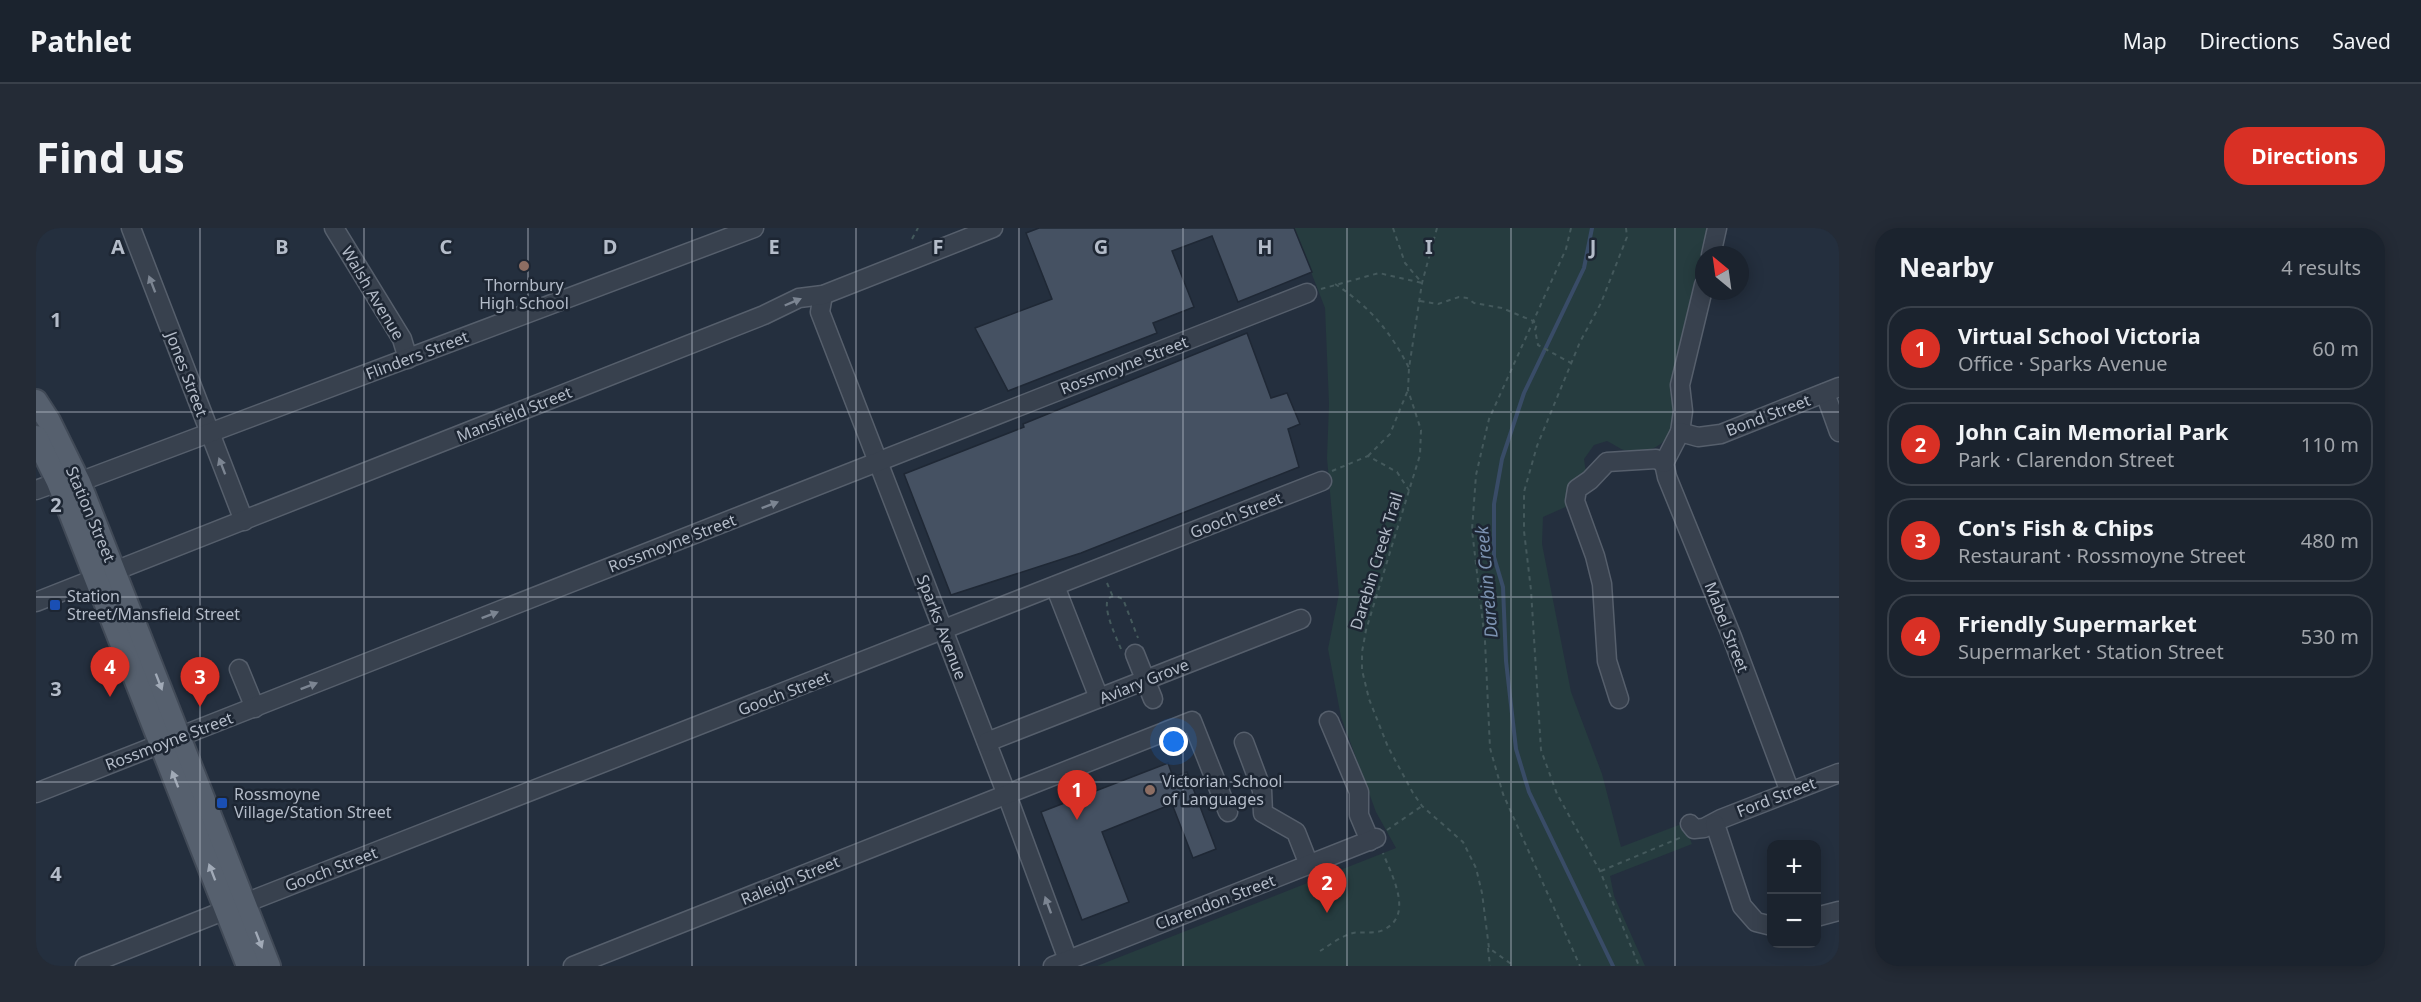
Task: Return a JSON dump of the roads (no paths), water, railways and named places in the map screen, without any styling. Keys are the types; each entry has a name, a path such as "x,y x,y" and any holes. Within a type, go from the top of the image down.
{"main road":[{"name":"Station Street","path":"36,401 49,421 69,482 235,906 269,966"},
{"name":"Station Street","path":"36,438 69,482"},
{"name":"Station Street","path":"235,906 248,966"}],"street":[{"name":"Jones Street","path":"131,228 244,521"},
{"name":"Walsh Avenue","path":"334,228 402,339 408,358"},
{"name":"Flinders Street","path":"36,490 69,482 210,433 754,228"},
{"name":"Mansfield Street","path":"36,602 765,315 799,298 824,295 949,236 993,228"},
{"path":"1713,246 1717,228"},
{"name":"Rossmoyne Street","path":"36,792 255,708 1307,293"},
{"name":"Sparks Avenue","path":"824,295 820,312 1008,795 1061,963"},
{"path":"1618,699 1608,661 1602,584 1574,494 1576,489 1590,480 1607,462 1656,459 1664,463 1680,432 1683,411 1680,385 1700,300"},
{"path":"1832,390 1839,432"},
{"name":"Bond Street","path":"1680,432 1698,436 1721,434 1832,390"},
{"name":"Mabel Street","path":"1664,463 1667,477 1732,637 1790,792"},
{"name":"Gooch Street","path":"85,966 944,631 1322,480"},
{"path":"1055,586 1099,698"},
{"name":"Aviary Grove","path":"987,742 1301,619"},
{"path":"1133,650 1152,699"},
{"path":"239,669 255,708"},
{"name":"Raleigh Street","path":"573,966 1192,721 1228,812"},
{"name":"Clarendon Street","path":"1061,963 1373,840 1359,814 1359,792 1329,721"},
{"path":"1244,742 1262,790 1263,813 1296,832 1309,865"},
{"name":"Ford Street","path":"1767,925 1756,922 1742,906 1701,826 1839,773"},
{"path":"1821,915 1839,910"}],"waterway":[{"name":"Darebin Creek","path":"1592,228 1584,268 1524,393 1502,459 1494,504 1494,557 1503,587 1506,661 1516,749 1529,792 1613,966"}],"place":[{"name":"Thornbury High School","path":"524,266"},
{"name":"Station Street/Mansfield Street","path":"55,605"},
{"name":"Friendly Supermarket","path":"110,697"},
{"name":"Con's Fish & Chips","path":"200,707"},
{"name":"Victorian School of Languages","path":"1150,790"},
{"name":"Rossmoyne Village/Station Street","path":"222,803"},
{"name":"Virtual School Victoria","path":"1077,820"},
{"name":"John Cain Memorial Park","path":"1327,913"}]}
